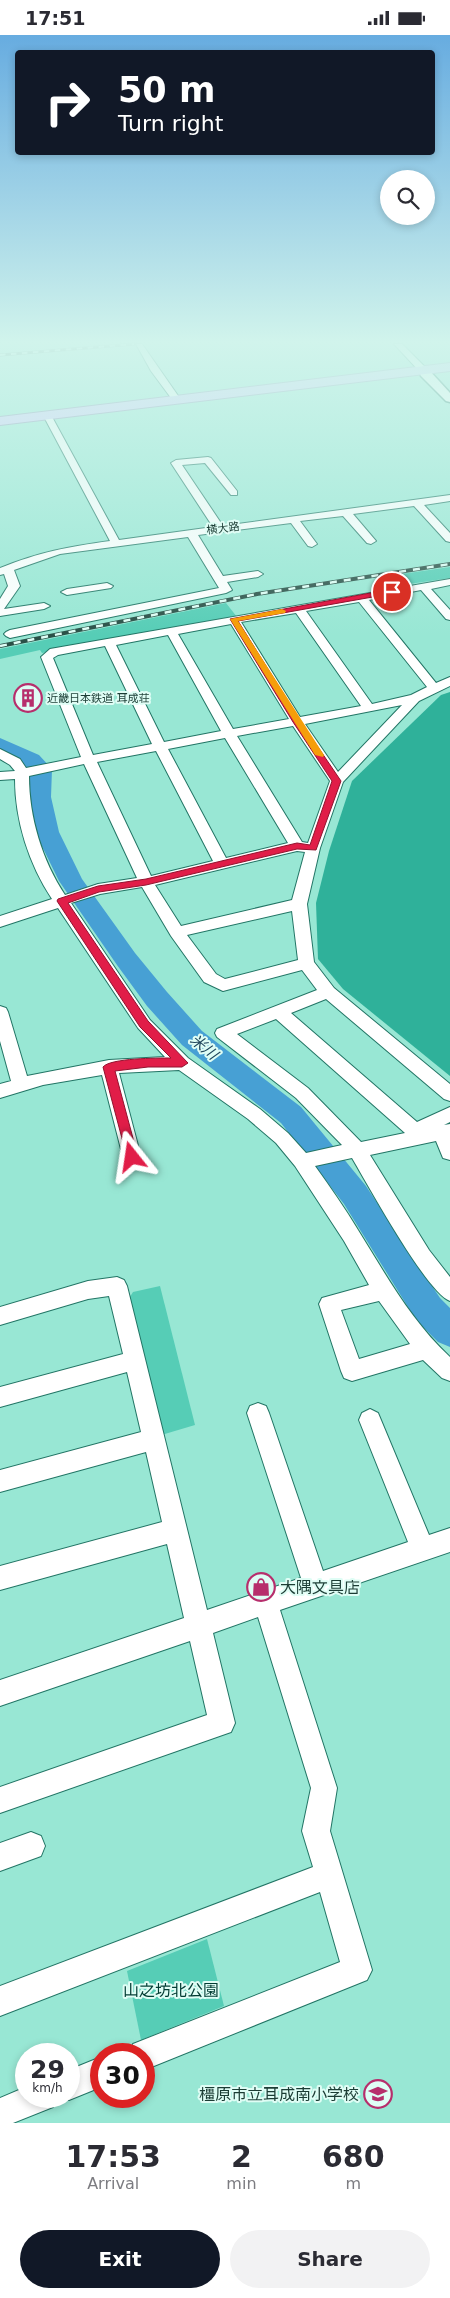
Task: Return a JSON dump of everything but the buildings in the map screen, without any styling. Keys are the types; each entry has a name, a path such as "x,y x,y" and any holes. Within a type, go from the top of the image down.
{"street":[{"path":"61,441 116,543"},
{"path":"220,529 176,463 208,460 234,493"},
{"name":"横大路","path":"4,571 37,557 59,551 450,498"},
{"path":"417,503 450,539"},
{"path":"345,511 372,541"},
{"path":"293,519 312,544"},
{"path":"434,522 450,520"},
{"path":"66,592 112,594 226,590 191,533"},
{"path":"0,607 14,586 4,571"},
{"path":"220,580 258,574"},
{"path":"306,963 223,985 210,978 177,932 146,882 89,760 47,657 54,652 450,582"},
{"path":"424,587 450,617"},
{"path":"10,634 112,594"},
{"path":"361,597 434,688"},
{"path":"0,613 44,606"},
{"path":"298,608 369,708"},
{"path":"234,619 297,722 337,781"},
{"path":"171,631 229,734 297,846"},
{"path":"109,642 160,747 222,865"},
{"path":"0,776 16,775 53,766 369,708 415,698 450,681"},
{"path":"415,698 337,781 313,848 299,904 306,963 328,992 450,1094"},
{"path":"0,753 15,762 24,772 22,791 26,822 46,878 64,901 144,1024 182,1063 254,1114 305,1160 351,1235 382,1291 426,1349 450,1371"},
{"path":"0,922 98,889 146,882 297,846 313,848"},
{"path":"177,932 299,904"},
{"path":"328,992 223,1033 302,1093 352,1149 422,1256 450,1292"},
{"path":"278,1011 419,1133"},
{"path":"0,1012 21,1084"},
{"path":"0,1091 21,1084 109,1067 148,1063 182,1063"},
{"path":"109,1067 132,1157"},
{"path":"419,1133 450,1114"},
{"path":"305,1160 419,1133 446,1132 450,1153"},
{"path":"0,1317 88,1290 117,1286 174,1531 222,1723 0,1801"},
{"path":"382,1291 329,1304 352,1371 426,1349"},
{"path":"0,1397 135,1360"},
{"path":"258,1413 316,1586"},
{"path":"370,1420 423,1549"},
{"path":"0,1481 153,1439"},
{"path":"0,1578 174,1531"},
{"path":"0,1693 450,1540"},
{"path":"155,2051 357,1970 316,1831 324,1788 266,1603"},
{"path":"0,1857 31,1846"},
{"path":"0,2001 328,1875"},
{"path":"0,2113 15,2107"}],"green space":[{"path":"450,567 450,578 389,587 381,577"},
{"path":"226,603 237,617 42,653 40,650 0,659 0,649"},
{"path":"450,692 450,1076 343,989 318,959 316,903 329,851 352,781 441,695"},
{"path":"160,1286 195,1425 158,1436 126,1303 133,1292"},
{"name":"山之坊北公園","path":"207,1939 224,2006 141,2040 127,1971"}],"waterway":[{"name":"米川","path":"0,744 31,760 41,769 40,797 47,832 71,881 126,959 157,999 192,1038 291,1115 355,1195 428,1309 450,1331"}],"railway":[{"path":"0,646 257,594 450,564"}],"slow traffic":[{"path":"282,611 234,619 297,722 320,755"}],"place":[{"name":"近畿日本鉄道 耳成荘","path":"28,698"},
{"name":"大隅文具店","path":"261,1587"},
{"name":"橿原市立耳成南小学校","path":"378,2094"}],"route":[{"path":"132,1157 111,1081 109,1067 148,1063 182,1063 144,1024 62,901 98,889 146,882 297,846 313,848 337,781 297,722 234,619 392,592"}]}
